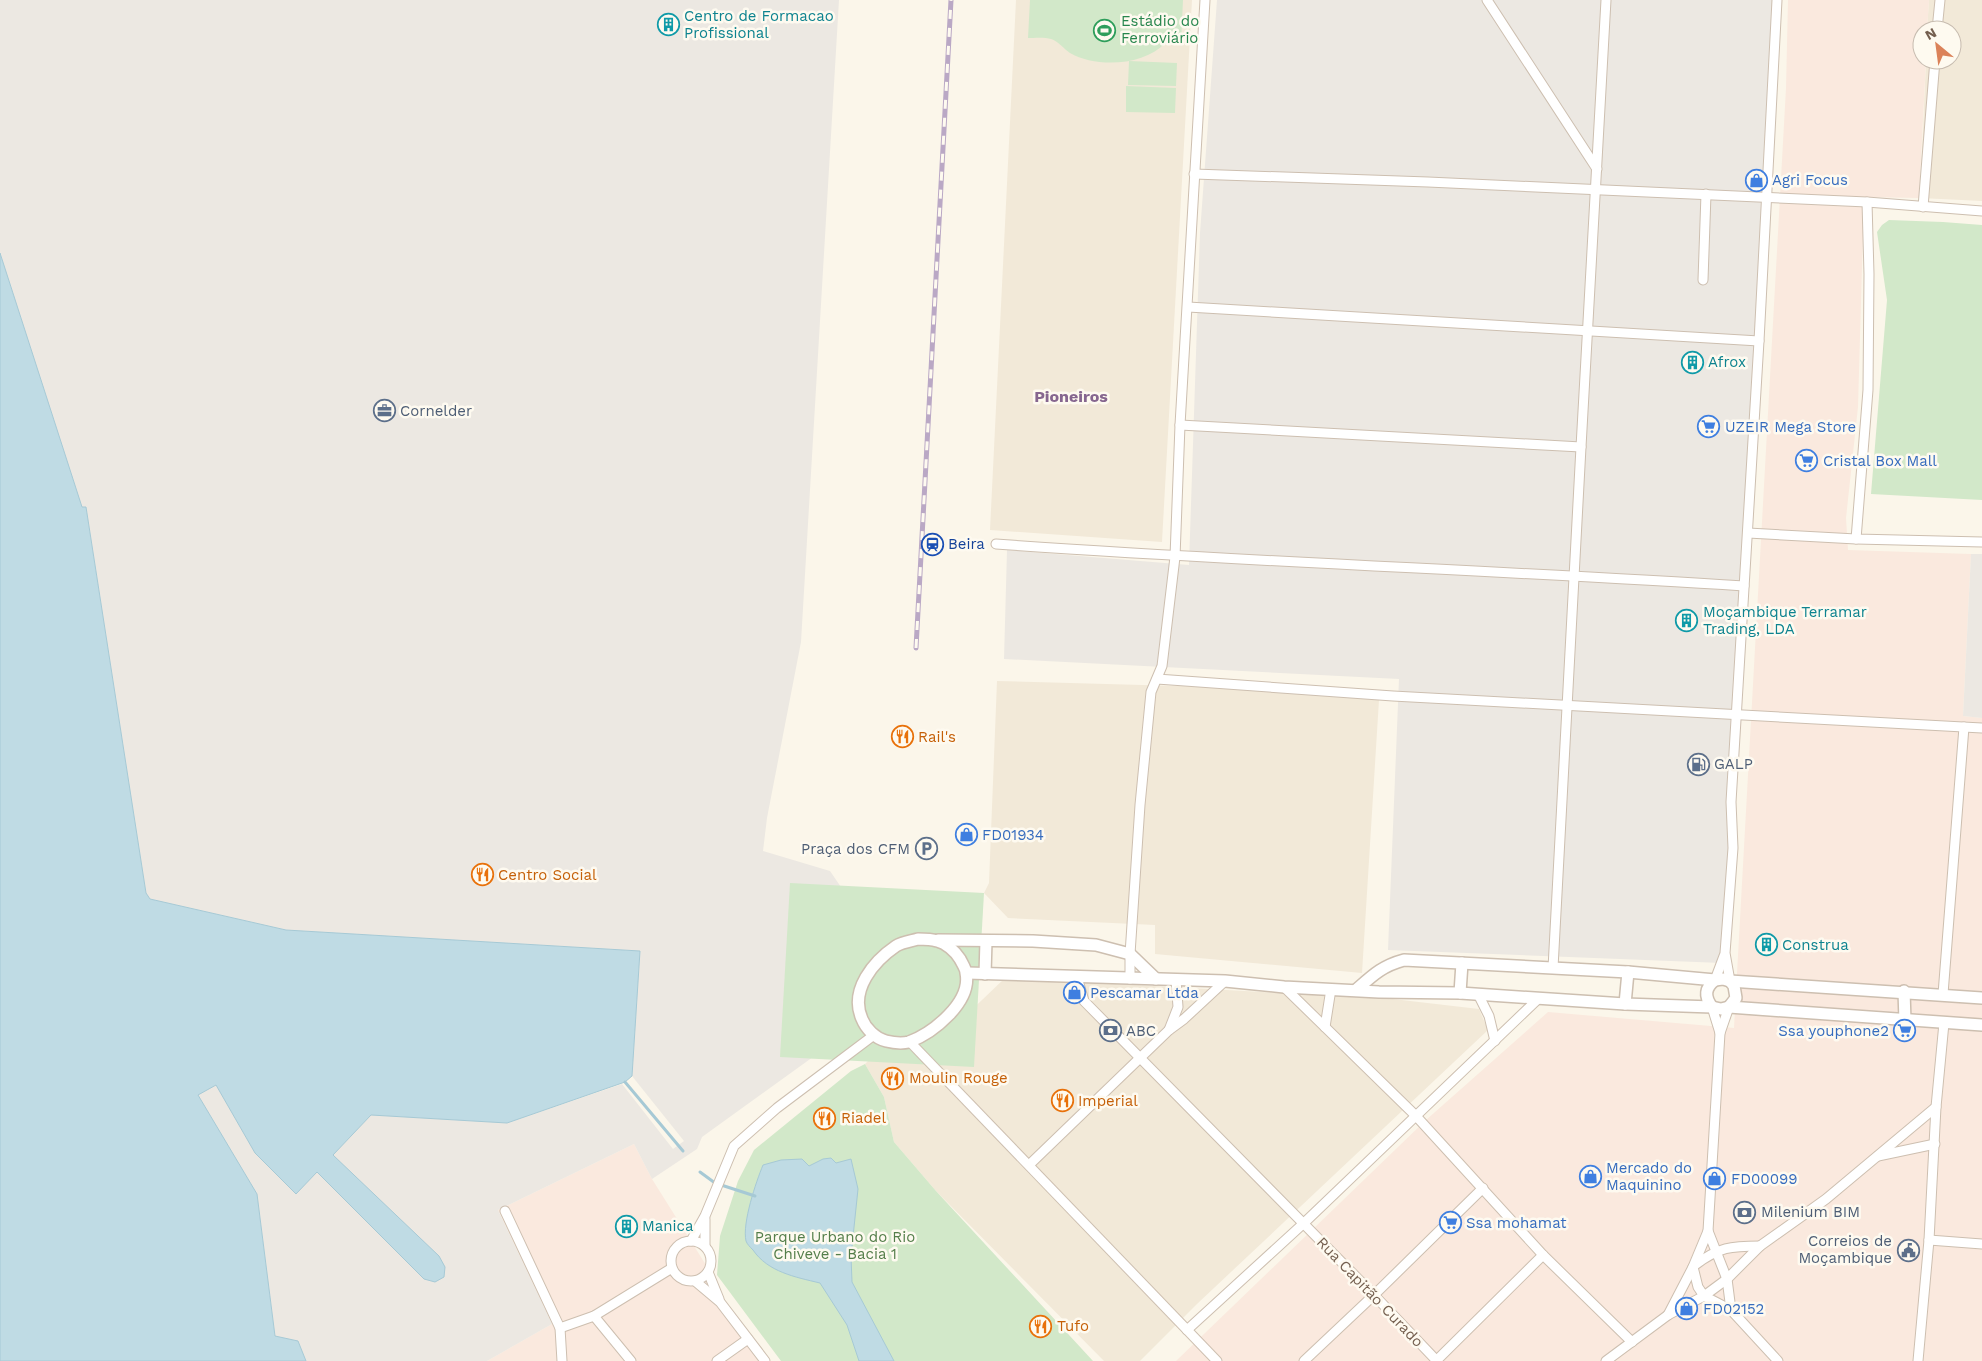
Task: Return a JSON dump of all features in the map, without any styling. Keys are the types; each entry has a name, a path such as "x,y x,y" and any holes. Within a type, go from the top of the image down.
{"street":[{"path":"1130,979 1140,805 1151,692 1162,666 1175,557 1180,425 1205,0"},
{"path":"1487,0 1597,169"},
{"path":"1553,968 1573,575 1606,0"},
{"path":"1668,1315 1693,1267 1708,1231 1720,1033 1729,1007 1736,998 1734,986 1730,981 1725,953 1732,848 1731,802 1760,341 1777,0"},
{"path":"1938,20 1940,0"},
{"path":"1923,208 1934,70"},
{"path":"1194,174 1706,194 1867,202 1923,208 1982,211"},
{"path":"1703,280 1706,194"},
{"path":"1856,539 1868,390 1869,274 1867,202"},
{"path":"1188,306 1587,332 1760,341"},
{"path":"1180,425 1581,448"},
{"path":"1748,533 1856,539 1982,542"},
{"path":"996,544 1175,557 1573,575 1744,586"},
{"path":"1157,679 1394,696 1982,728"},
{"path":"1943,994 1964,727"},
{"path":"936,940 950,947 959,958 966,973 964,993 952,1012 935,1028 909,1042 898,1044 884,1040 864,1025 860,1014 860,986 876,964 898,945 918,939 1033,941 1096,945 1130,954 1156,979"},
{"path":"985,974 986,941"},
{"path":"1720,1033 1712,1007 1707,1000 1706,992 1709,985 1716,980 1725,953"},
{"path":"1356,990 1380,969 1389,964 1404,960 1628,972 1716,980 1904,991 1982,998"},
{"path":"1460,993 1462,963"},
{"path":"1625,1004 1628,972"},
{"path":"966,973 1226,981 1284,987 1460,993 1721,1009 1729,1007 1982,1025"},
{"name":"Rua Capitão Curado","path":"1077,977 1084,1002 1304,1223 1436,1361"},
{"path":"1168,1030 1178,1007 1176,980"},
{"path":"1030,1165 1168,1030 1184,1019 1226,981"},
{"path":"1284,987 1416,1116 1543,1255 1632,1342"},
{"path":"1325,1027 1331,989"},
{"path":"1904,991 1905,1021"},
{"path":"1478,994 1490,1016 1494,1041"},
{"path":"1187,1330 1304,1223 1538,999"},
{"path":"1918,1361 1929,1240 1936,1107 1944,1023"},
{"path":"692,1241 712,1201 734,1146 777,1108 874,1034"},
{"path":"909,1042 1030,1165 1217,1361"},
{"path":"1606,1361 1668,1315 1704,1296 1726,1279 1760,1246 1826,1199 1936,1107"},
{"path":"1878,1156 1935,1144"},
{"path":"1304,1361 1483,1188"},
{"path":"505,1211 560,1328 562,1361"},
{"path":"704,1246 705,1216"},
{"path":"1708,1231 1726,1279 1731,1310"},
{"path":"1929,1240 1982,1244"},
{"path":"692,1241 704,1246 712,1258 708,1272 703,1278 695,1281 686,1281 677,1276 670,1262 675,1248 682,1243 692,1241"},
{"path":"1693,1267 1716,1252 1732,1246 1760,1246"},
{"path":"1436,1361 1543,1255"},
{"path":"1693,1267 1698,1287 1704,1296 1731,1310 1778,1361"},
{"path":"560,1328 594,1316 672,1268"},
{"path":"708,1272 720,1302"},
{"path":"695,1281 720,1302 765,1361"},
{"path":"594,1316 631,1361"},
{"path":"718,1361 748,1339"}],"shaded area":[{"path":"0,0 839,0 801,642 767,818 763,851 830,871 843,890 849,1031 702,1137 697,1149 652,1179 634,1144 498,1210 552,1324 487,1361 306,1361 298,1341 275,1336 257,1194 198,1095 216,1085 255,1153 296,1193 371,1115 507,1123 622,1084 673,1149 684,1141 632,1076 640,951 286,930 150,899 146,893 86,507 82,508 0,253"},
{"path":"1016,0 1192,0 1162,542 990,530"},
{"path":"1217,0 1775,0 1722,963 1388,950 1399,679 1004,659 1007,550 1189,565 1200,233"},
{"path":"1788,0 1929,0 1928,20 1912,20 1912,70 1925,70 1919,198 1864,197 1858,407 1846,518 1848,550 1971,554 1963,716 1982,718 1982,1361 1176,1361 1426,1120 1548,1012 1734,1028 1786,88"},
{"path":"1929,0 1982,0 1982,201 1920,198 1926,70 1962,70 1962,20 1928,20"},
{"path":"1971,554 1982,554 1982,718 1963,716"},
{"path":"997,681 1251,688 1379,700 1362,973 1155,954 1155,925 1008,918 984,893 989,883"},
{"path":"1005,978 1393,999 1479,1009 1488,1030 1197,1304 1140,1361 1104,1361 936,1191 894,1142 884,1097 865,1064 875,1054 936,1044"},
{"path":"634,1144 652,1179 711,1273 713,1288 770,1361 487,1361 552,1324 498,1210"}],"green space":[{"name":"Estádio do Ferroviário","path":"1030,0 1183,0 1181,44 1165,43 1156,51 1145,56 1119,62 1093,61 1081,58 1070,53 1054,40 1028,38"},
{"path":"1129,61 1177,63 1176,86 1128,85"},
{"path":"1126,86 1176,88 1175,113 1126,112"},
{"path":"1889,220 1982,225 1982,500 1871,494 1887,300 1877,232"},
{"path":"790,883 984,893 974,1067 780,1057"},
{"name":"Parque Urbano do Rio Chiveve - Bacia 1","path":"865,1064 884,1097 894,1142 936,1191 1093,1361 781,1361 717,1275 720,1236 738,1181 754,1150 851,1071"}],"water":[{"path":"0,253 82,507 86,507 146,893 150,899 286,930 640,951 632,1076 625,1082 507,1123 371,1115 333,1155 439,1256 445,1267 444,1277 435,1282 424,1279 317,1172 296,1194 255,1153 216,1085 198,1095 257,1194 275,1336 298,1341 306,1361 0,1361"},
{"path":"831,1158 836,1163 851,1159 858,1189 851,1256 852,1282 894,1361 859,1361 847,1325 820,1283 774,1269 759,1257 746,1241 745,1233 748,1214 753,1192 763,1165 781,1160 802,1159 809,1166 823,1159"}],"waterway":[{"path":"625,1082 683,1151"},
{"path":"700,1172 715,1183 755,1196"}],"railway":[{"path":"916,648 951,0"}],"place":[{"name":"Centro de Formacao Profissional","path":"668,25"},
{"name":"Estádio do Ferroviário","path":"1105,30"},
{"name":"Agri Focus","path":"1756,180"},
{"name":"Afrox","path":"1692,362"},
{"name":"Cornelder","path":"384,411"},
{"name":"UZEIR Mega Store","path":"1709,427"},
{"name":"Cristal Box Mall","path":"1807,461"},
{"name":"Beira","path":"932,544"},
{"name":"Moçambique Terramar Trading, LDA","path":"1687,621"},
{"name":"Rail's","path":"902,737"},
{"name":"GALP","path":"1698,764"},
{"name":"FD01934","path":"966,835"},
{"name":"Praça dos CFM","path":"926,849"},
{"name":"Centro Social","path":"482,875"},
{"name":"Construa","path":"1766,945"},
{"name":"Pescamar Ltda","path":"1074,993"},
{"name":"ABC","path":"1110,1031"},
{"name":"Ssa youphone2","path":"1905,1031"},
{"name":"Moulin Rouge","path":"893,1078"},
{"name":"Imperial","path":"1062,1101"},
{"name":"Riadel","path":"825,1118"},
{"name":"Mercado do Maquinino","path":"1590,1177"},
{"name":"FD00099","path":"1715,1179"},
{"name":"Milenium BIM","path":"1745,1212"},
{"name":"Ssa mohamat","path":"1450,1223"},
{"name":"Manica","path":"626,1226"},
{"name":"Correios de Moçambique","path":"1908,1250"},
{"name":"FD02152","path":"1687,1309"},
{"name":"Tufo","path":"1041,1326"}],"district":[{"name":"Pioneiros","path":"1071,396"}]}
